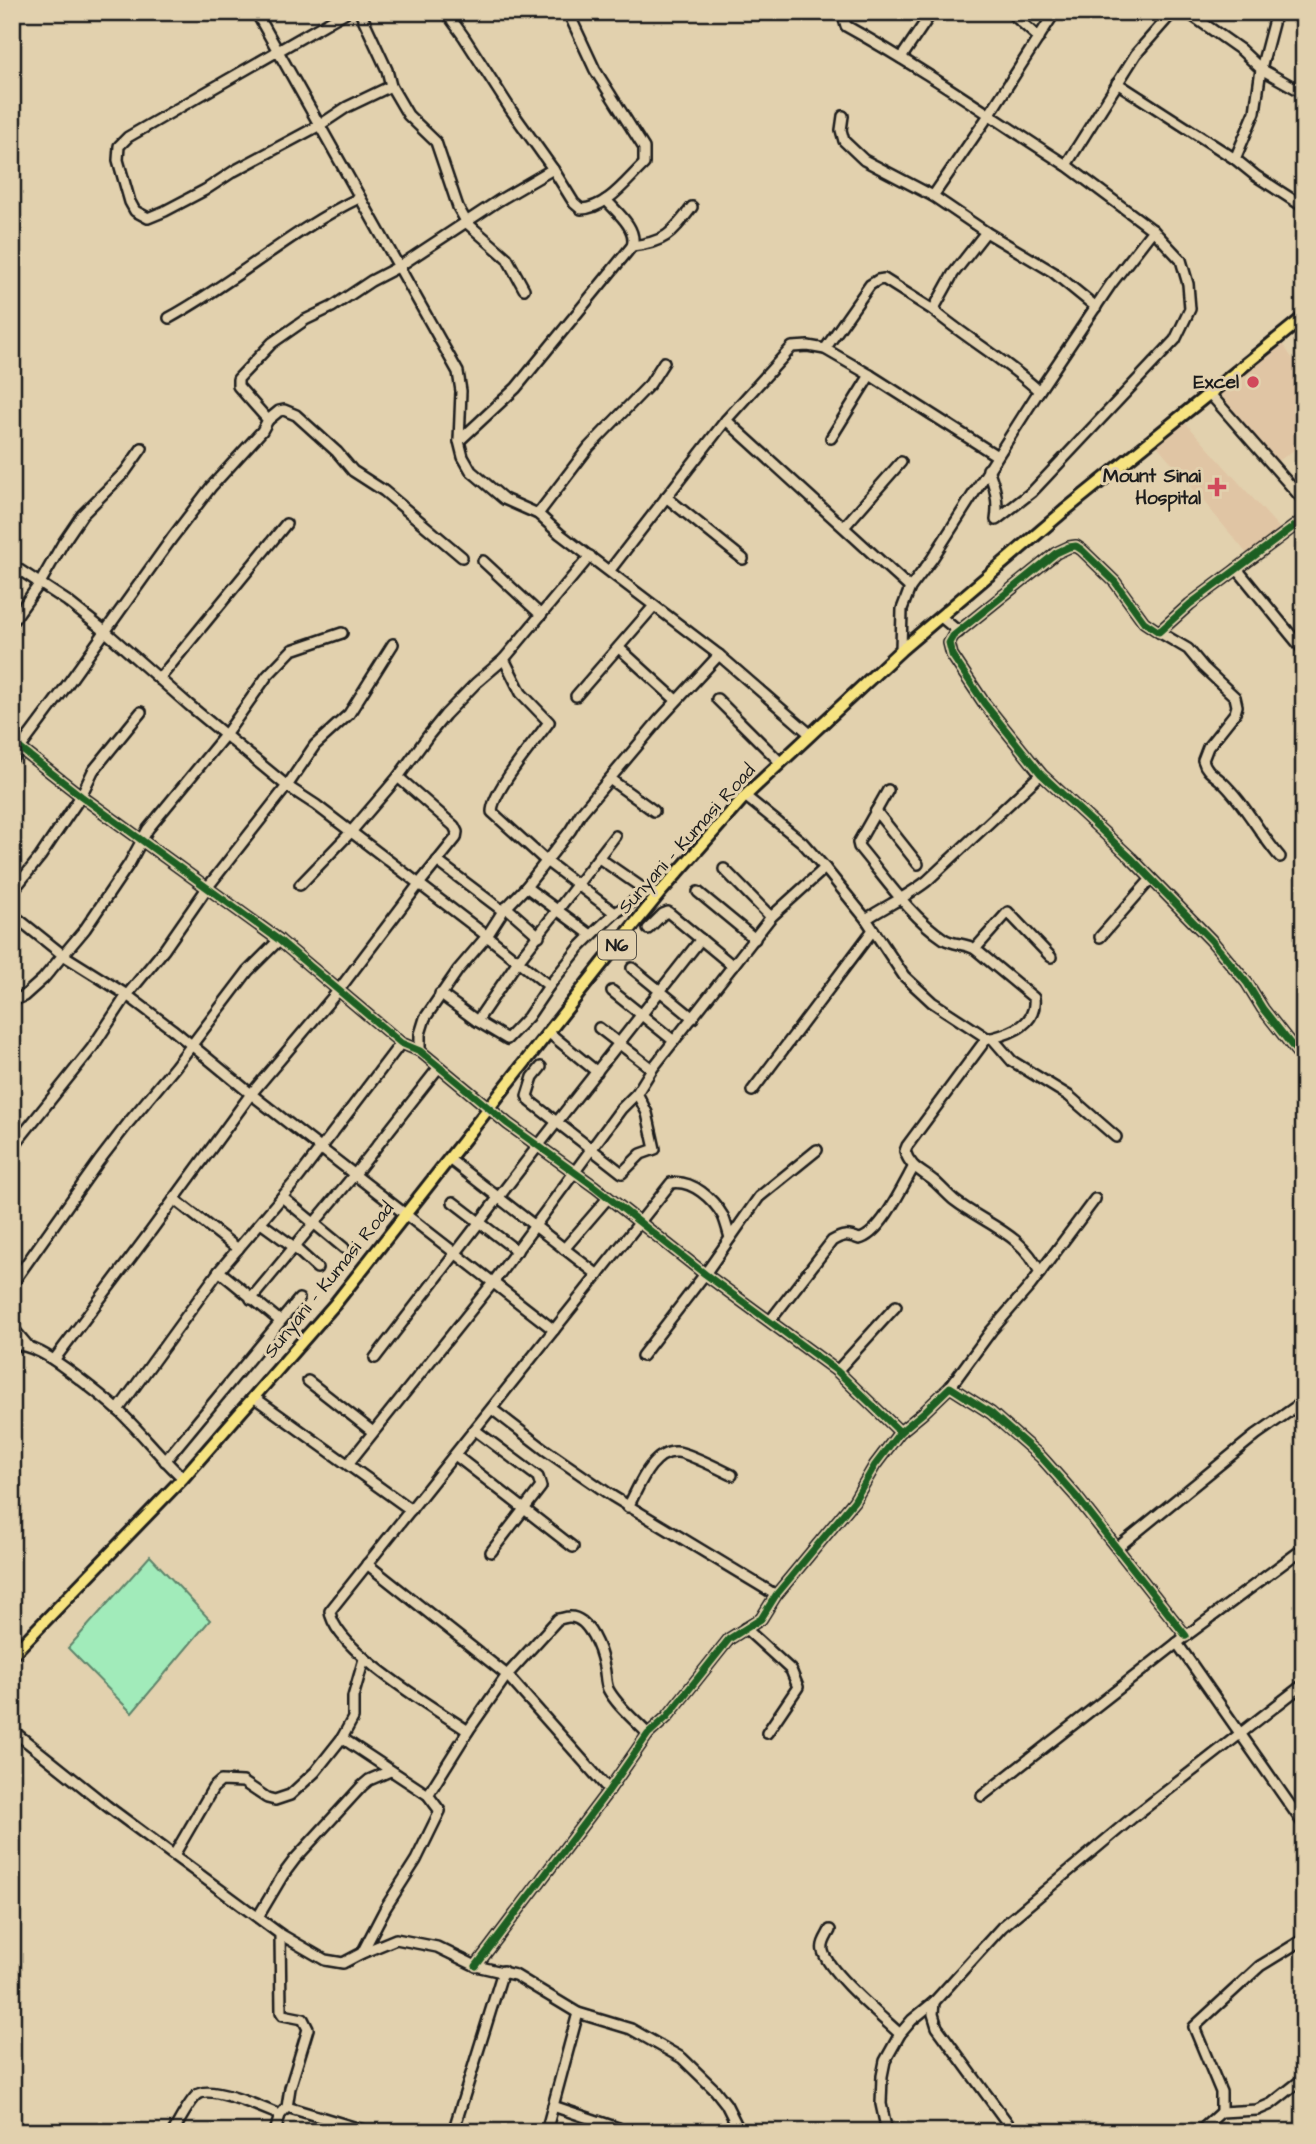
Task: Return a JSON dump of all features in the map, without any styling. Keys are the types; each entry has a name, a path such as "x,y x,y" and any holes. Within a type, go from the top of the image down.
{"main road":[{"name":"Sunyani - Kumasi Road","path":"12,1655 183,1478 335,1304 489,1109 653,893 746,796 901,650 1064,511 1304,317"}],"street":[{"path":"256,12 458,373 461,391 459,441 463,457 471,471 504,499 538,514 719,655 810,734"},
{"path":"346,12 128,137 120,146 118,160 135,211 148,218 165,211 320,125 347,107 391,86"},
{"path":"360,12 387,70 391,86 408,115 436,142 458,207 467,223 507,258 524,289"},
{"path":"446,12 580,209 590,208 607,200 644,164 644,148 594,70 568,12"},
{"path":"842,12 846,26 933,76 1066,165 1153,230 1181,260 1188,284 1190,309 1175,340 1032,492 996,520 996,492 988,469"},
{"path":"901,58 932,12"},
{"path":"1010,12 1039,38"},
{"path":"933,196 1055,12"},
{"path":"1066,165 1136,54 1173,12"},
{"path":"1187,12 1241,50 1261,69 1304,93"},
{"path":"1235,159 1255,111 1261,69 1276,12"},
{"path":"1117,83 1304,207"},
{"path":"843,116 841,131 844,141 853,152 933,196 1053,272 1097,307"},
{"path":"268,420 243,394 238,386 238,379 272,343 305,320 398,267 498,201 553,169"},
{"path":"169,318 229,282 328,213 359,198"},
{"path":"459,441 516,388 632,246 635,239 633,232 607,200"},
{"path":"632,246 662,240 692,207"},
{"path":"901,650 902,609 910,588 932,559 1039,391 1119,273 1153,230"},
{"path":"933,310 953,274 986,232"},
{"path":"825,349 870,285 884,279 933,310 956,330 1019,372 1039,391"},
{"path":"610,570 726,420 792,347 825,349 997,456"},
{"path":"538,514 589,447 650,384 664,362"},
{"path":"831,438 870,375"},
{"path":"1210,394 1304,501"},
{"path":"12,759 211,487 262,431 268,420 279,411 284,410 296,415 337,452 353,471 384,491 462,558"},
{"path":"726,420 910,588"},
{"path":"12,622 82,515 125,472 142,448"},
{"path":"844,527 901,462"},
{"path":"666,497 743,559"},
{"path":"1159,632 1190,604 1304,519"},
{"path":"159,679 285,524"},
{"path":"1280,857 1233,795 1205,766 1203,760 1208,747 1235,713 1235,696 1203,667 1188,649 1144,622 1115,582 1076,546 1056,553 953,636 949,643 952,655 984,704 1041,774 1211,940 1247,983 1304,1061"},
{"path":"300,885 350,833 446,715 476,682 504,659 590,556"},
{"path":"483,561 541,615"},
{"path":"12,565 67,601 287,786 316,805 549,986"},
{"path":"1237,569 1304,650"},
{"path":"576,696 654,606"},
{"path":"941,617 959,632"},
{"path":"12,1000 24,996 32,989 104,903 156,819 226,734 267,676 292,650 342,633"},
{"path":"12,1148 92,1048 127,995 164,950 207,888 287,786 315,745 349,714 393,644"},
{"path":"619,648 676,700"},
{"path":"420,1051 420,1034 425,1018 504,909 526,887 581,813 676,700 719,655"},
{"path":"504,659 522,693 549,722 501,788 492,810 546,861 615,914"},
{"path":"717,699 780,762"},
{"path":"12,892 40,857 81,796 93,771 141,712"},
{"path":"12,741 81,796 279,940 401,1043 420,1051 489,1109 837,1371 900,1432"},
{"path":"866,919 922,886 1041,774"},
{"path":"54,1360 251,1094 338,991 457,838 454,826 398,777"},
{"path":"611,780 654,811"},
{"path":"888,790 858,843 859,847 901,899 943,938 975,949 1034,998 1035,1003 1030,1019 1023,1026 989,1038 905,1152 913,1168 932,1179 954,1200 996,1226 1025,1249 1040,1273"},
{"path":"746,796 802,842 866,919 912,984 932,1002 989,1038 1012,1060 1069,1096 1116,1138"},
{"path":"876,811 918,864"},
{"path":"477,1021 518,961 615,836"},
{"path":"440,994 504,1038 510,1038 591,936 615,914 653,893 599,858"},
{"path":"437,861 538,936"},
{"path":"348,1464 492,1284 621,1108 637,1093 652,1069 771,917 824,868"},
{"path":"724,869 771,917"},
{"path":"1100,937 1151,879"},
{"path":"526,887 591,936"},
{"path":"698,892 755,939"},
{"path":"648,929 668,912 733,967"},
{"path":"975,949 1008,912 1051,957"},
{"path":"12,914 62,955 127,995 173,1029 251,1094 554,1330"},
{"path":"752,1091 873,930"},
{"path":"376,1358 701,939"},
{"path":"12,1284 99,1161 248,971 279,940"},
{"path":"632,968 693,1018"},
{"path":"612,991 674,1041"},
{"path":"599,1028 652,1069"},
{"path":"548,1032 597,1072"},
{"path":"118,1410 219,1271 282,1197 401,1043"},
{"path":"541,1066 533,1077 527,1096 531,1102 622,1173 641,1154 654,1150 647,1113 637,1093"},
{"path":"251,1299 355,1174 439,1067"},
{"path":"642,1356 759,1198 817,1150"},
{"path":"449,1159 598,1275"},
{"path":"770,1321 832,1241 849,1235 859,1239 871,1234 895,1201 913,1168"},
{"path":"468,1731 363,1659 334,1625 330,1611 671,1183 691,1185 705,1195 722,1215 730,1238"},
{"path":"282,1197 344,1248"},
{"path":"564,1249 608,1198"},
{"path":"174,1199 238,1250"},
{"path":"476,1966 648,1734 667,1717 729,1639 761,1619 776,1595 854,1501 874,1465 900,1432 950,1387 1095,1199"},
{"path":"453,1202 517,1251"},
{"path":"261,1223 317,1268"},
{"path":"219,1271 280,1321"},
{"path":"165,1461 299,1299"},
{"path":"837,1371 896,1306"},
{"path":"12,1327 28,1346 54,1360 118,1410 183,1478"},
{"path":"12,1345 28,1346"},
{"path":"308,1381 373,1432"},
{"path":"950,1387 991,1413 1041,1457 1118,1548 1186,1636"},
{"path":"254,1398 411,1510"},
{"path":"1118,1548 1257,1434 1304,1401"},
{"path":"492,1409 628,1507 776,1595"},
{"path":"475,1430 538,1477 541,1487 491,1552"},
{"path":"628,1507 653,1464 663,1455 677,1452 733,1475"},
{"path":"455,1455 573,1547"},
{"path":"982,1796 1186,1636 1304,1548"},
{"path":"368,1564 507,1675 609,1790"},
{"path":"428,1795 507,1675 558,1619 569,1616 587,1626 593,1636 604,1667 606,1682 613,1696 648,1734"},
{"path":"745,1628 791,1670 798,1687 766,1733"},
{"path":"1177,1643 1304,1825"},
{"path":"174,1855 213,1788 221,1781 243,1782 267,1798 282,1799 315,1772 342,1738 353,1718 353,1697 363,1659"},
{"path":"887,2132 881,2104 885,2061 900,2034 918,2014 934,2002 1002,1927 1132,1818 1304,1684"},
{"path":"12,1730 107,1806 280,1934 325,1960 336,1964 351,1961 362,1953 396,1939 437,1947 476,1966 514,1975 578,2013 631,2029 682,2058 721,2097 740,2132"},
{"path":"342,1738 428,1795 440,1814 362,1953"},
{"path":"258,1917 295,1859 362,1786 390,1771"},
{"path":"830,1930 823,1944 823,1951 833,1967 846,1983 900,2034"},
{"path":"275,2132 280,2115 287,2107 308,2029 303,2019 283,2015 281,2012 280,1934"},
{"path":"1221,2112 1221,2092 1194,2027 1260,1966 1304,1939"},
{"path":"453,2132 503,1971"},
{"path":"934,2002 933,2014 937,2027 1014,2132"},
{"path":"546,2132 578,2013"},
{"path":"1199,2132 1221,2112 1265,2107 1304,2078"},
{"path":"173,2132 196,2095 208,2091 242,2099 280,2115"},
{"path":"553,2106 624,2132"},
{"path":"287,2107 370,2132"}],"shaded area":[{"path":"1281,342 1304,375 1304,443 1277,462 1216,394"},
{"name":"Mount Sinai Hospital","path":"1184,421 1281,530 1248,555 1156,444"}],"green space":[{"path":"150,1556 210,1620 132,1713 68,1648"}],"cycle path":[{"path":"1304,519 1190,604 1159,632 1144,622 1115,582 1076,546 1056,553 953,636 949,643 952,655 984,703 1041,774 1131,858 1211,940 1247,983 1263,1009 1304,1061"},
{"path":"12,742 81,796 279,940 401,1043 420,1051 508,1124 837,1371 900,1432"},
{"path":"476,1966 648,1734 667,1717 729,1639 761,1619 776,1595 854,1501 875,1465 900,1432 950,1387 991,1413 1041,1457 1075,1495 1186,1636"}],"place":[{"name":"Excel","path":"1253,382"},
{"name":"Mount Sinai Hospital","path":"1217,487"}]}
